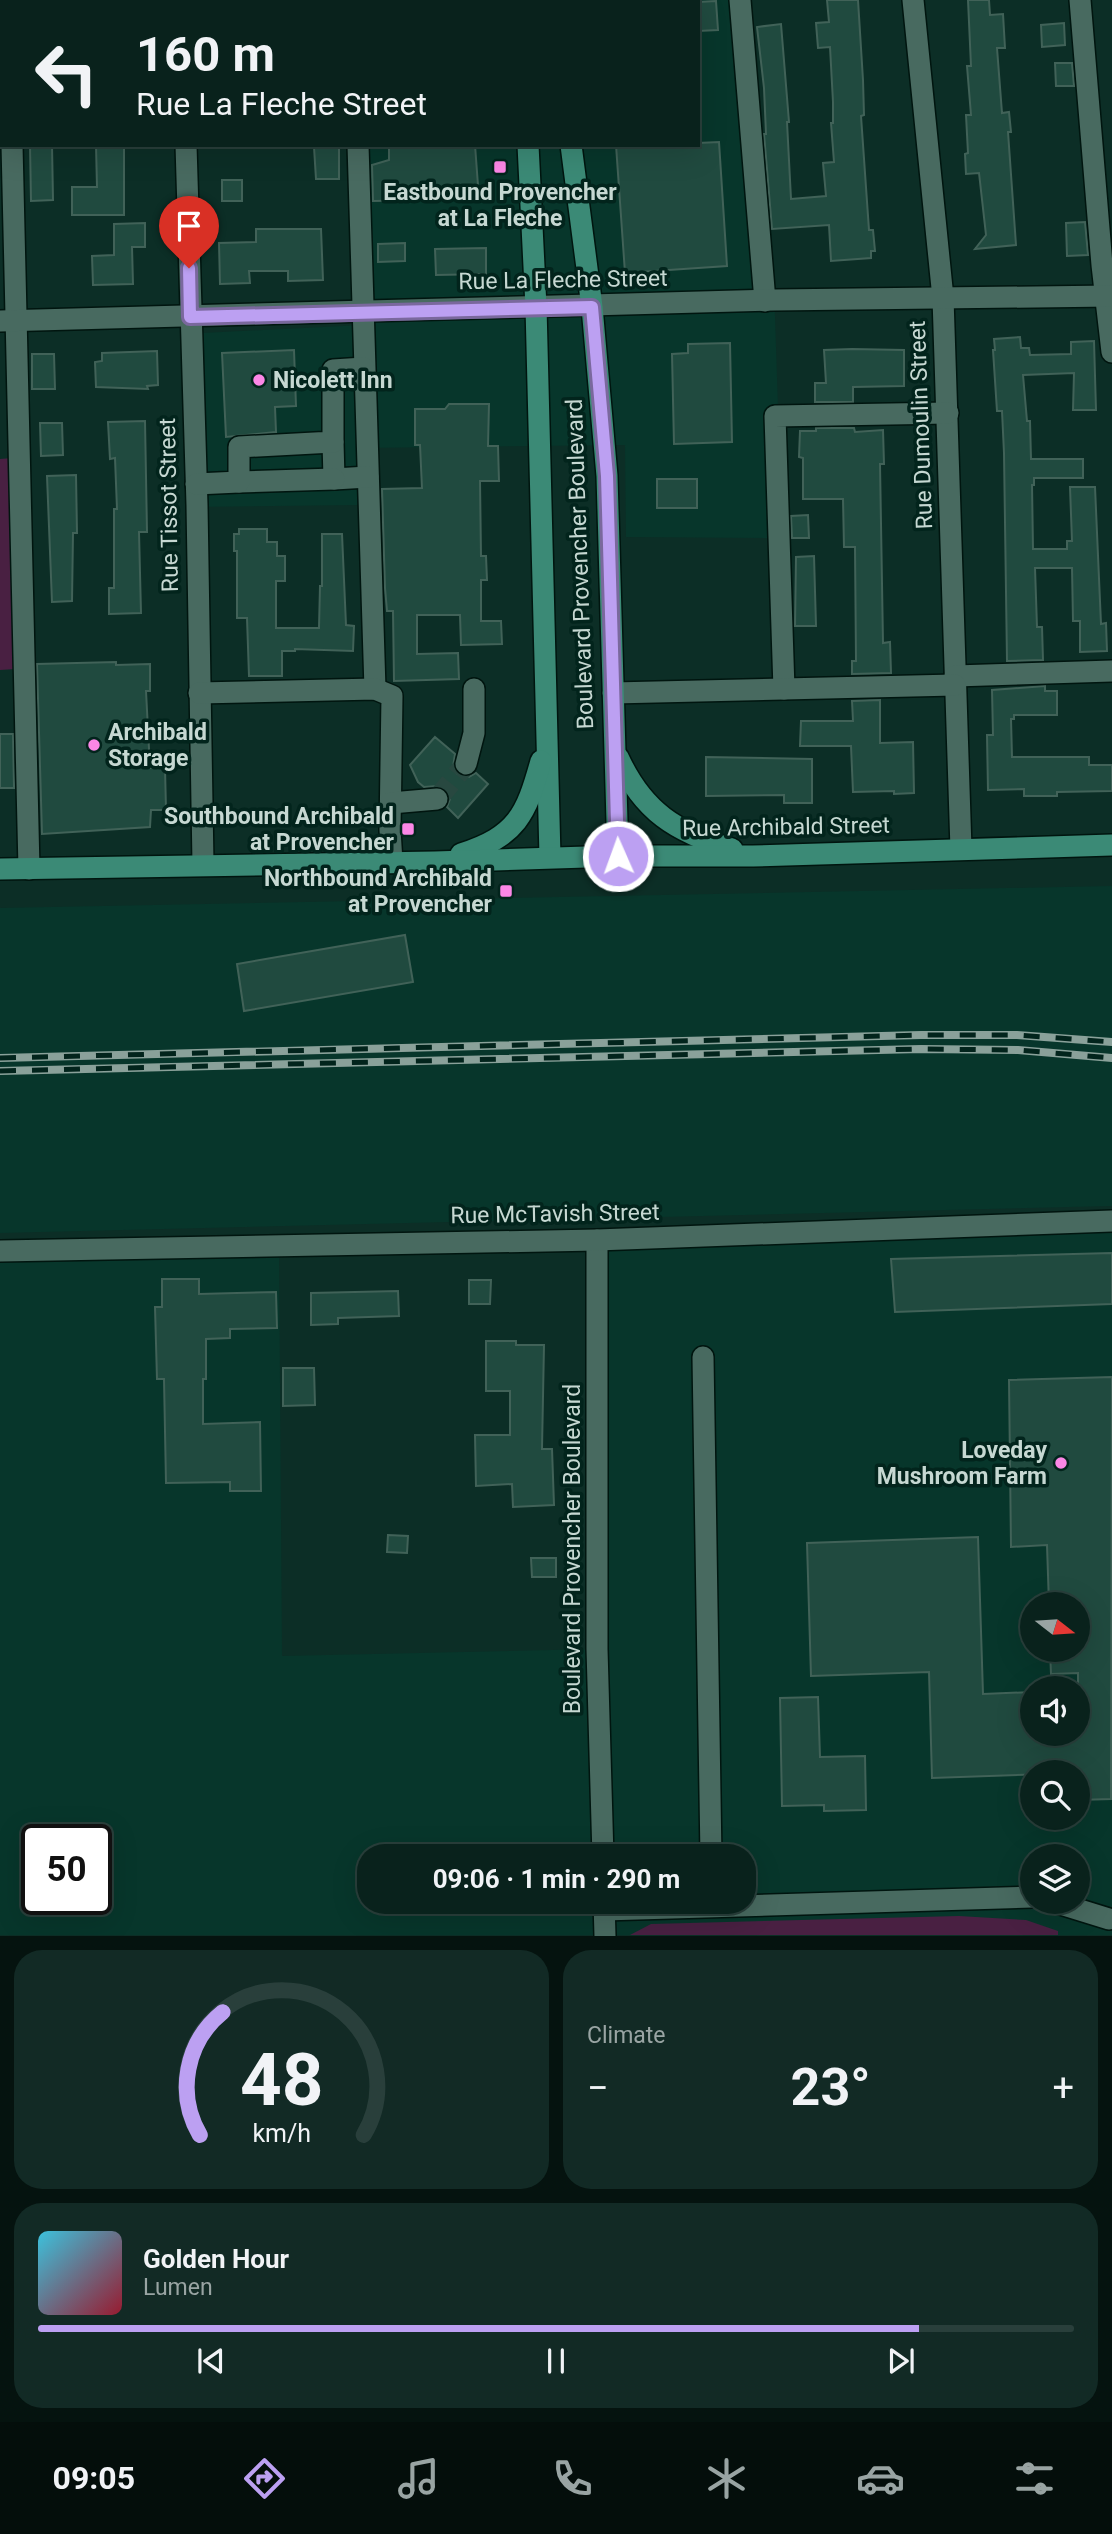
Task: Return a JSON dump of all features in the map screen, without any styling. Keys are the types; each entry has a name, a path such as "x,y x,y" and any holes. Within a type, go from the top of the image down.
{"main road":[{"name":"Boulevard Provencher Boulevard","path":"528,147 536,307 550,857"},
{"name":"Boulevard Provencher Boulevard","path":"571,147 592,307 607,476 618,856"},
{"path":"435,862 486,846 508,832 528,800 546,745"},
{"path":"614,749 634,787 665,820 700,839 753,856"},
{"name":"Rue Archibald Street","path":"0,869 435,862 550,857 753,856 1112,845"}],"street":[{"path":"740,0 765,301"},
{"name":"Rue Dumoulin Street","path":"913,0 943,298 961,849"},
{"path":"1080,0 1101,265 1109,296 1112,352"},
{"path":"12,147 8,321 18,352 29,869"},
{"name":"Rue Tissot Street","path":"186,147 203,864"},
{"path":"358,147 375,689"},
{"name":"Rue La Fleche Street","path":"8,321 765,301 1109,296"},
{"path":"334,480 333,370 364,368"},
{"path":"784,689 775,416 948,413"},
{"path":"239,482 239,447 333,442"},
{"path":"196,484 368,477"},
{"path":"613,694 784,689 1112,671"},
{"path":"200,693 375,689 392,696 392,862"},
{"path":"466,764 474,733 474,690"},
{"path":"391,803 437,799"},
{"name":"Rue McTavish Street","path":"0,1251 597,1240 1112,1221"},
{"name":"Boulevard Provencher Boulevard","path":"597,1240 597,1649 603,1844"},
{"path":"703,1357 710,1844"},
{"path":"756,1903 1020,1896"},
{"path":"604,1914 605,1936"},
{"path":"1084,1914 1106,1923"}],"shaded area":[{"path":"700,0 732,0 754,287 774,286 778,408 767,408 770,538 626,537 625,445 358,448 359,505 186,507 183,334 363,325 354,147 700,147"},
{"path":"12,458 15,669 0,670 0,459"},
{"path":"1112,886 1112,1206 0,1233 0,908"},
{"path":"1112,1221 1112,1935 0,1935 0,1251 279,1246 282,1656 596,1649 597,1240"},
{"path":"959,1916 1026,1920 1058,1931 1058,1935 630,1935 651,1924"}],"building":[{"path":"827,0 858,0 864,115 861,116 869,230 873,230 875,251 871,251 871,258 831,261 829,225 772,229 764,134 764,88 757,27 781,24 789,122 791,199 826,196 823,163 834,162 830,47 818,48 816,23 829,22"},
{"path":"968,0 989,0 990,15 1003,14 1005,48 997,48 1002,113 1009,112 1011,132 1008,132 1016,245 975,249 986,235 979,173 966,174 966,115 971,115 967,66 971,66"},
{"path":"716,1 718,30 700,31 700,2"},
{"path":"1064,23 1065,45 1042,47 1041,25"},
{"path":"1055,63 1072,63 1074,86 1056,86"},
{"path":"719,142 727,266 625,273 616,147 700,147 700,143"},
{"path":"30,147 52,147 53,200 31,201"},
{"path":"96,147 124,147 124,215 72,215 72,187 97,187"},
{"path":"314,147 339,147 339,179 316,179"},
{"path":"389,147 475,147 479,199 373,201 372,165 389,160"},
{"path":"222,180 242,180 242,201 222,201"},
{"path":"1085,222 1088,255 1067,256 1066,223"},
{"path":"145,223 145,247 132,247 133,284 93,285 92,256 114,255 114,224"},
{"path":"256,229 321,229 323,280 288,281 288,271 249,271 250,283 220,284 219,243 256,242"},
{"path":"405,243 405,261 378,262 378,244"},
{"path":"486,248 486,274 436,275 435,249"},
{"path":"1020,337 1021,348 1029,348 1030,355 1071,354 1071,342 1094,341 1096,410 1073,410 1074,373 1023,375 1027,421 1030,421 1031,459 1083,459 1083,478 1034,478 1033,549 1067,549 1067,541 1072,541 1070,487 1095,487 1101,624 1106,623 1107,651 1080,652 1080,621 1073,621 1072,568 1035,568 1037,627 1042,627 1043,660 1007,661 1004,453 1002,411 997,411 993,350 994,339"},
{"path":"730,343 732,442 674,444 672,354 688,353 688,344"},
{"name":"Nicolett Inn","path":"294,350 296,406 275,407 276,432 226,437 222,353"},
{"path":"824,350 904,350 904,386 853,387 853,402 815,402 815,383 826,383"},
{"path":"157,351 158,385 147,386 148,389 96,387 95,362 102,361 102,353"},
{"path":"32,354 54,354 55,389 32,389"},
{"path":"449,404 489,404 488,446 498,446 499,481 480,481 481,556 486,556 487,580 481,580 481,621 501,621 502,644 461,645 460,615 417,615 417,654 458,653 459,679 394,681 393,611 387,611 382,489 422,488 420,445 415,445 415,409 445,409"},
{"path":"145,421 147,532 139,532 141,613 109,614 109,588 114,588 114,509 117,509 115,458 110,459 108,422"},
{"path":"40,423 62,423 63,455 41,456"},
{"path":"816,428 854,428 855,432 883,430 884,464 880,464 883,643 890,642 891,673 852,674 852,661 856,661 855,547 844,547 843,499 803,499 803,458 799,457 800,431 816,431"},
{"path":"76,475 77,533 73,533 72,601 52,602 47,476"},
{"path":"657,479 697,479 697,508 657,508"},
{"path":"808,515 809,538 792,538 791,516"},
{"path":"239,529 267,529 267,542 277,542 277,556 285,556 285,581 276,581 276,628 319,628 322,534 342,534 346,625 354,626 353,651 282,651 282,676 249,676 247,618 237,618 237,551 234,551 234,534 239,534"},
{"path":"814,556 816,626 795,626 796,557"},
{"name":"Archibald Storage","path":"116,662 116,665 150,664 150,691 146,691 150,768 165,768 166,810 151,810 150,827 42,834 37,664"},
{"path":"1045,686 1045,691 1057,691 1057,715 1014,715 1014,719 1011,719 1012,757 1089,757 1089,765 1112,765 1112,791 1057,792 1057,796 1024,796 1024,789 988,790 987,735 993,735 992,690"},
{"path":"880,700 880,743 913,742 914,793 853,792 851,746 800,746 801,721 853,721 852,701"},
{"path":"0,734 13,734 14,788 0,788"},
{"path":"435,737 455,754 453,767 457,774 469,777 476,773 488,784 458,818 447,807 450,799 447,791 437,786 424,787 418,782 410,765"},
{"path":"706,757 812,759 812,803 784,803 784,795 706,796"},
{"path":"405,935 413,982 244,1011 237,964"},
{"path":"1112,1253 1112,1304 895,1312 891,1259"},
{"path":"162,1279 199,1279 199,1294 276,1292 277,1328 230,1329 230,1338 206,1339 203,1424 260,1422 261,1491 230,1491 230,1482 166,1483 164,1379 157,1379 155,1307 162,1307"},
{"path":"469,1280 491,1280 490,1304 469,1304"},
{"path":"398,1291 399,1316 338,1318 338,1324 311,1325 311,1293"},
{"path":"486,1341 544,1345 542,1449 552,1449 554,1505 513,1507 512,1484 476,1486 475,1435 510,1435 510,1391 486,1391"},
{"path":"283,1368 314,1368 315,1405 283,1406"},
{"path":"1112,1377 1111,1799 1090,1800 1090,1760 1020,1760 1020,1775 932,1778 929,1672 811,1676 807,1543 978,1537 983,1694 1020,1692 1020,1746 1090,1746 1090,1676 1078,1676 1078,1673 1051,1674 1050,1662 1090,1662 1090,1592 1049,1592 1047,1545 1011,1547 1009,1380"},
{"path":"388,1535 408,1536 407,1553 387,1552"},
{"path":"531,1558 556,1558 556,1577 532,1577"},
{"path":"818,1697 820,1757 865,1756 866,1810 824,1811 824,1805 782,1806 780,1698"}],"tunnel":[{"path":"437,799 466,764"}],"railway":[{"path":"0,1058 921,1035 1017,1035 1112,1042"},
{"path":"0,1071 921,1049 1018,1050 1112,1058"}],"place":[{"name":"Eastbound Provencher at La Fleche","path":"500,167"},
{"name":"Nicolett Inn","path":"259,380"},
{"name":"Archibald Storage","path":"94,745"},
{"name":"Southbound Archibald at Provencher","path":"408,829"},
{"name":"Northbound Archibald at Provencher","path":"506,891"},
{"name":"Loveday Mushroom Farm","path":"1061,1463"}],"route":[{"path":"189,268 190,317 503,307 592,307 607,476 618,856"}]}
